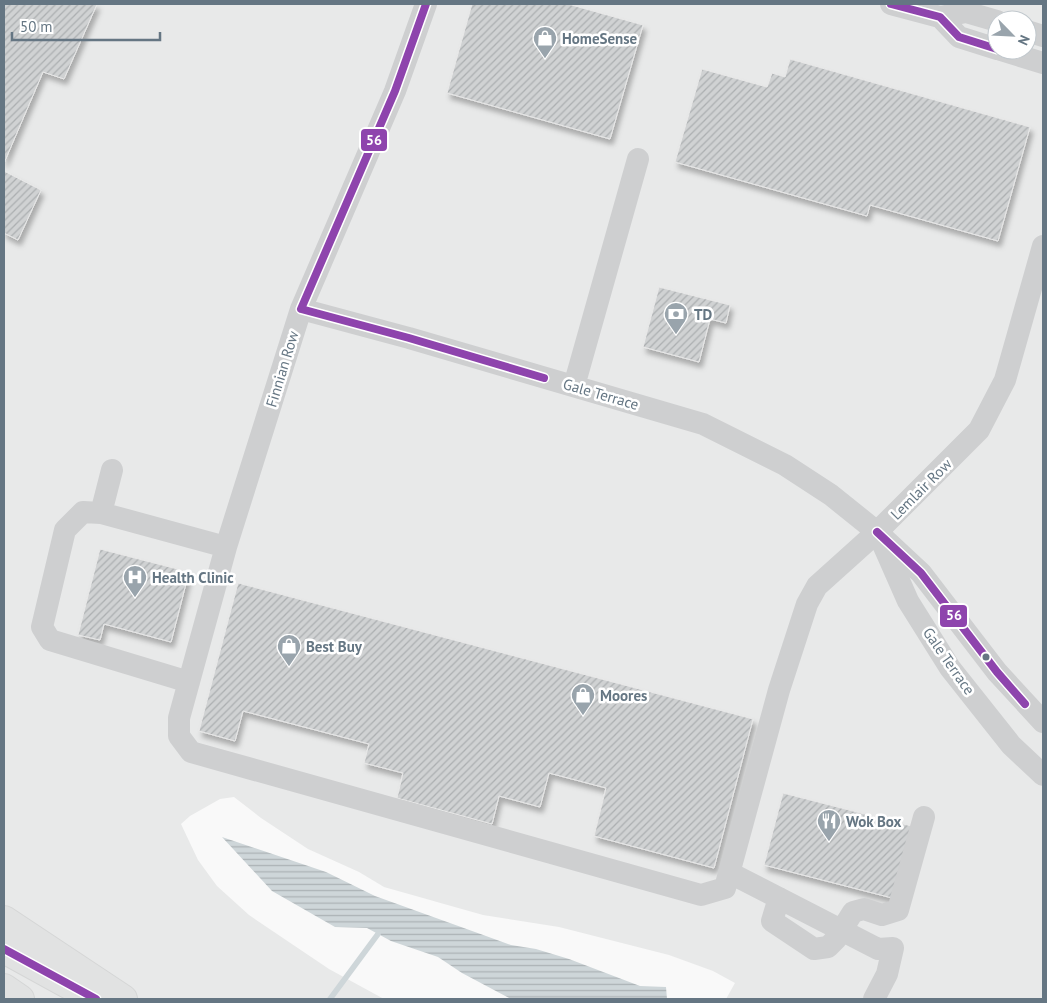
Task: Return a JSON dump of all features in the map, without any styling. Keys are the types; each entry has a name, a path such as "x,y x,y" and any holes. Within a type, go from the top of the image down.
{"highway":[{"path":"4,920 124,999"},
{"path":"4,949 96,999"},
{"path":"4,988 20,999"}],"street":[{"name":"Finnian Row","path":"426,4 395,91 301,309 226,547 179,718 180,736 191,752 701,895 727,880"},
{"path":"891,4 940,17 966,12 987,19"},
{"path":"940,17 959,37 987,46"},
{"path":"574,386 638,159"},
{"name":"Lemlair Row","path":"727,880 779,690 807,604 817,586 877,532 979,430 1005,380 1040,272 1043,246"},
{"name":"Gale Terrace","path":"301,309 409,338 703,424 785,465 831,495 877,532 921,573 997,672 1043,722"},
{"path":"101,513 112,470"},
{"path":"189,682 50,640 42,627 65,530 83,512 101,513 226,547"},
{"name":"Gale Terrace","path":"877,532 908,600 950,668 1011,745 1043,774"},
{"path":"779,898 772,921 814,949 828,947 842,930 853,912 864,909 882,915 898,910 924,817"},
{"path":"727,880 779,898 878,949 894,948 888,974 874,999"}],"shaded area":[{"path":"4,4 1043,4 1043,999 726,999 735,983 713,971 669,955 559,927 483,915 384,887 359,872 308,849 261,818 234,797 220,799 190,816 181,824 198,860 217,886 249,915 329,969 384,999 4,999"},
{"path":"222,837 326,872 375,896 511,945 536,949 569,959 640,986 666,987 667,999 511,999 462,973 438,957 391,941 367,928 335,927 272,891"}],"building":[{"path":"4,4 97,4 64,79 43,72 4,163"},
{"name":"HomeSense","path":"472,4 568,4 643,25 610,139 447,93"},
{"path":"790,59 1030,127 998,241 870,205 867,216 675,162 702,69 767,87 772,73 785,77"},
{"path":"4,171 41,190 18,240 4,233"},
{"name":"TD","path":"659,287 730,305 726,323 710,319 699,362 643,347"},
{"name":"Health Clinic","path":"100,549 189,572 171,642 104,624 100,640 78,635"},
{"path":"238,583 753,719 714,868 594,836 606,788 549,773 540,807 499,796 492,824 397,798 403,773 364,763 369,744 243,711 235,741 199,731"},
{"path":"783,793 919,828 900,900 764,865"}],"waterway":[{"path":"330,999 378,934"}],"transit line":[{"name":"56","path":"426,4 395,91 301,309 409,338 544,378"},
{"name":"56","path":"891,4 940,17 959,37 987,46"},
{"name":"56","path":"877,532 921,573 997,672 1025,704"},
{"name":"56","path":"4,949 96,999"}],"place":[{"name":"HomeSense","path":"545,59"},
{"name":"TD","path":"676,335"},
{"name":"Health Clinic","path":"135,598"},
{"name":"Best Buy","path":"289,667"},
{"name":"Moores","path":"583,716"},
{"name":"Wok Box","path":"829,842"}]}
